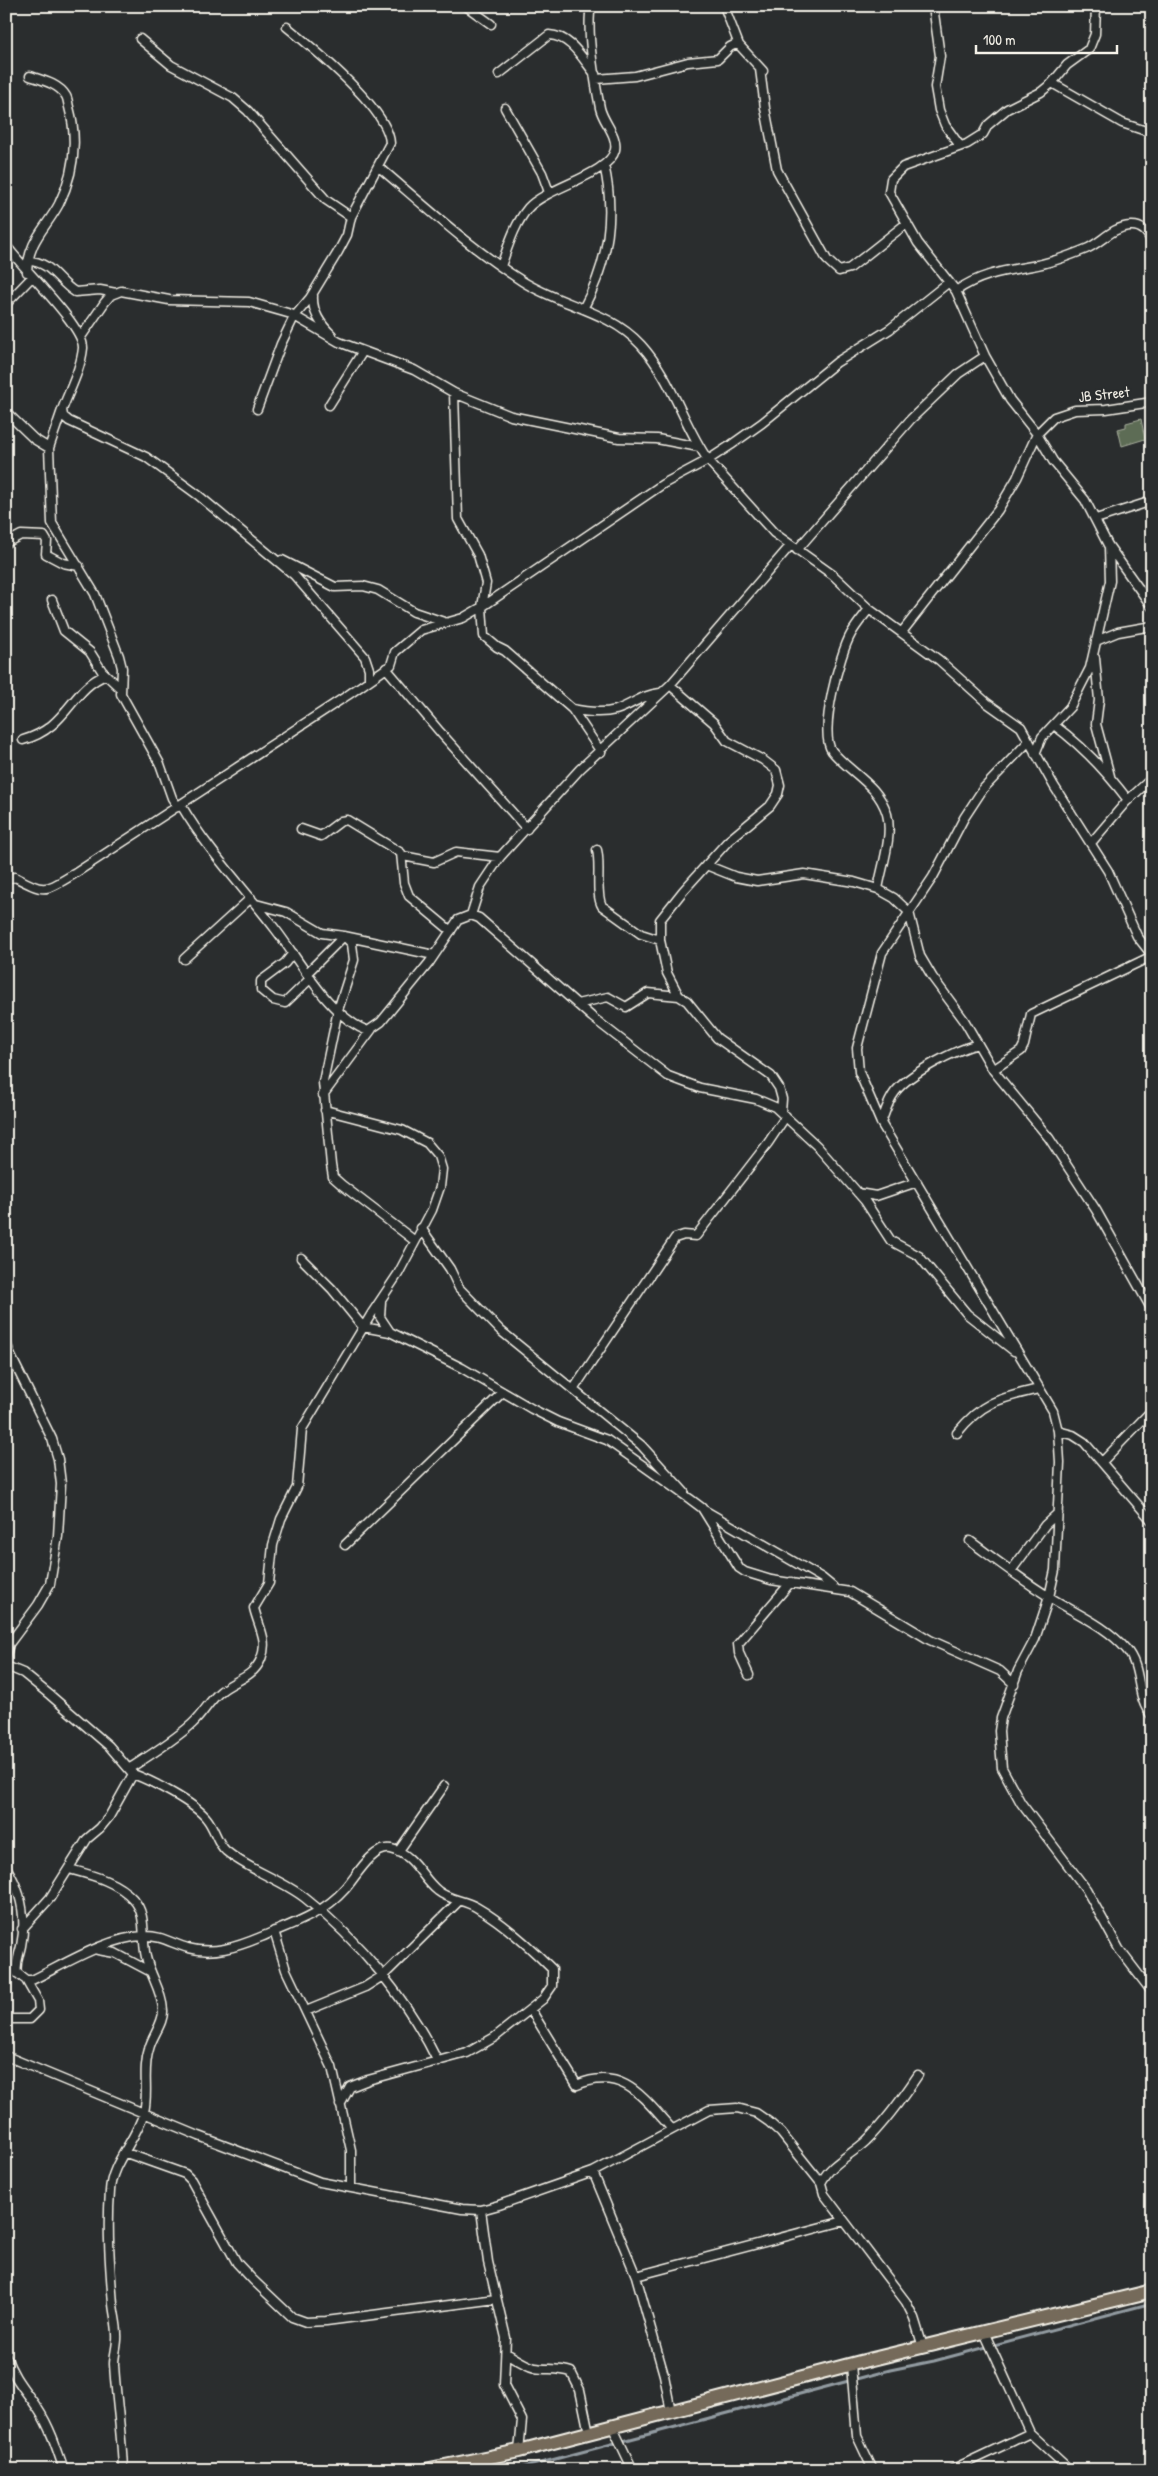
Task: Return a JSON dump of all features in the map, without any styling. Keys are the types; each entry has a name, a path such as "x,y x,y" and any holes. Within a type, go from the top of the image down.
{"main road":[{"path":"424,2470 519,2451 613,2428 851,2365 1152,2291"}],"street":[{"path":"466,6 491,24"},
{"path":"501,266 521,218 538,199 604,165 614,151 615,142 600,109 589,36 591,6"},
{"path":"724,6 738,43 763,72 765,108 778,170 827,260 839,271 850,268 907,223"},
{"path":"1096,6 1095,34 1089,49 1067,65 1052,83 1041,92 1007,109 988,125 983,134 960,146 903,167 891,179 889,192 918,243 956,291 985,356 1010,400 1085,500 1108,545 1152,607"},
{"path":"933,7 940,56 935,87 939,110 945,125 960,146"},
{"path":"257,409 276,354 294,316 313,292 347,235 351,216 379,167 390,143 389,134 385,126 346,79 287,27"},
{"path":"499,74 549,36 559,36 568,41 595,77"},
{"path":"140,39 172,65 233,98 248,111 326,200 351,216"},
{"path":"595,77 635,76 688,62 718,59 730,47 738,43"},
{"path":"6,304 30,275 28,261 30,249 58,205 66,188 71,170 75,141 67,97 53,85 30,76"},
{"path":"1052,83 1122,123 1152,133"},
{"path":"505,108 542,173 550,192"},
{"path":"583,309 602,267 610,227 610,189 604,165"},
{"path":"379,167 501,266 541,292 617,324 641,345 664,375 699,447 708,460 774,533 834,575 869,609 939,660 987,702 1021,727 1035,754 1108,871 1138,936 1150,951 1031,1014 1021,1051 993,1070"},
{"path":"956,291 970,282 989,274 1033,266 1082,251 1122,227 1129,226 1143,229 1152,227"},
{"path":"1143,229 1149,234 1152,243"},
{"path":"6,245 81,337"},
{"path":"28,261 40,262 47,266 75,292 100,290 169,300 249,302 275,308 294,316 338,342 414,370 454,393 518,418 619,438 657,439 699,447"},
{"path":"6,879 15,877 35,889 55,886 180,806 369,680 394,662 394,654 406,641 421,630 463,618 482,607 663,484 708,460 762,423 837,362 890,329 949,282"},
{"path":"313,292 312,305 315,313 327,331 338,342"},
{"path":"116,293 105,302 81,337 81,358 49,448 52,524 95,594 109,625 120,662 121,689 127,708 160,764 172,798 309,976 338,1010 368,1031 372,1029"},
{"path":"329,406 363,351"},
{"path":"471,915 480,887 500,857 580,769 670,685 911,419 958,374 985,356"},
{"path":"454,393 458,519 478,555 486,583 482,607 484,636 505,651 572,709 600,752"},
{"name":"JB Street","path":"1036,434 1054,417 1076,410 1152,402"},
{"path":"62,410 64,416 69,421 133,450 156,463 276,558 311,592 365,657 369,668 369,680"},
{"path":"6,412 34,439 49,448"},
{"path":"902,632 998,510 1017,478 1036,434"},
{"path":"1096,519 1152,501"},
{"path":"6,544 21,535 44,536 47,541 46,554 63,563 79,566"},
{"path":"1035,754 1042,737 1070,707 1082,688 1090,668 1110,581 1108,545"},
{"path":"276,558 335,587 363,586 378,590 414,612 444,622"},
{"path":"52,600 64,631 90,652 106,676 121,689"},
{"path":"869,609 851,634 836,670 827,727 828,743 832,750 866,781 878,796 887,814 888,830 878,889"},
{"path":"1096,641 1118,632 1152,626"},
{"path":"1094,651 1099,700 1096,724 1110,776"},
{"path":"386,668 440,732 527,829"},
{"path":"23,740 47,731 63,717 86,689 99,678 106,676"},
{"path":"670,685 714,723 727,741 763,760 776,770 779,776 778,794 770,806 728,841 663,916 659,925 660,940 667,973 679,996"},
{"path":"572,709 589,712 614,711 643,696 660,693"},
{"path":"1054,725 1077,742 1110,776 1128,800"},
{"path":"1029,741 984,789 964,818 933,876 882,953 857,1048 859,1072 882,1123 1038,1389 1053,1411 1058,1431 1060,1462 1055,1570 1049,1597 1035,1639 1018,1672 999,1731 1002,1768 1008,1782 1046,1839 1086,1889 1119,1949 1152,1992"},
{"path":"1091,843 1128,800 1152,778"},
{"path":"300,829 321,836 341,821 346,820 362,832 397,849 403,856 434,862 456,852 500,857"},
{"path":"598,850 600,873 598,900 602,906 634,930 660,940"},
{"path":"403,856 404,883 409,896 451,931"},
{"path":"706,865 736,877 757,881 804,874 831,876 878,889 894,898 910,912 920,956 993,1070 1049,1138 1096,1210 1149,1300 1152,1310"},
{"path":"253,901 286,912 322,933 434,955"},
{"path":"184,959 253,901"},
{"path":"323,1095 372,1029 381,1022 434,955 458,920 471,915 484,922 577,1004 668,1076 682,1083 756,1099 784,1114 817,1146 858,1192 878,1217 891,1241 919,1256 967,1314 1018,1353"},
{"path":"292,953 285,963 261,981 261,990 273,1000 285,1004 344,936"},
{"path":"344,936 352,944 355,953 338,1010 326,1066 323,1095 333,1177 415,1242"},
{"path":"573,1390 674,1238 684,1235 696,1236 768,1143 784,1114 779,1088 771,1076 717,1038 687,1001 679,996 648,993 626,1007 608,997 577,1004"},
{"path":"353,1022 359,1039 356,1050"},
{"path":"882,1123 888,1103 903,1083 960,1049 978,1044"},
{"path":"22,1929 50,1898 87,1839 109,1817 132,1771 172,1741 202,1715 221,1691 242,1680 255,1669 261,1659 264,1644 263,1632 254,1608 269,1583 272,1545 281,1519 297,1487 302,1429 363,1327 398,1274 432,1210 440,1187 442,1169 438,1156 427,1142 402,1130 325,1110"},
{"path":"858,1192 876,1196 917,1182"},
{"path":"421,1228 450,1269 458,1288 500,1331 640,1445 690,1499"},
{"path":"301,1258 332,1289 363,1327 390,1332 454,1364 558,1422 608,1440 702,1508 822,1578 835,1589"},
{"path":"381,1301 380,1317 390,1332"},
{"path":"6,1342 52,1439 58,1459 61,1484 58,1536 50,1584 38,1605 7,1640 6,1655"},
{"path":"957,1433 981,1408 994,1401 1038,1389"},
{"path":"345,1545 504,1392"},
{"path":"1102,1462 1152,1410"},
{"path":"1058,1431 1073,1435 1084,1442 1152,1521"},
{"path":"702,1508 739,1568 756,1577 835,1589 860,1596 897,1622 930,1640 1000,1671 1014,1684"},
{"path":"1011,1571 1045,1525 1058,1513"},
{"path":"970,1541 1049,1597 1104,1628 1127,1650 1137,1669 1144,1704 1152,1716"},
{"path":"749,1674 739,1653 738,1644 791,1582"},
{"path":"6,1666 23,1673 50,1695 109,1746 132,1771 152,1781 200,1811 213,1827 224,1849 236,1859 304,1898 320,1912 384,1975 422,2030 438,2062"},
{"path":"1000,1671 1018,1672"},
{"path":"398,1852 444,1786"},
{"path":"26,1980 32,1980 96,1949 125,1939 144,1936 163,1938 188,1948 210,1952 239,1946 320,1912 336,1899 375,1853 385,1849 398,1852 414,1863 438,1892 474,1906 493,1918 552,1969 552,1986 531,2010 495,2037 467,2053 368,2080 350,2087 340,2105"},
{"path":"6,1867 18,1890 24,1910 21,1945 15,1964 17,1973 26,1980 38,2002 39,2010 30,2019 6,2019"},
{"path":"69,1869 96,1876 118,1887 133,1898 140,1908 146,1957 161,1996 163,2012 148,2049 144,2113 126,2153 118,2163 111,2178 109,2238 117,2334 114,2362 123,2470"},
{"path":"306,2011 365,1987 384,1975 460,1901"},
{"path":"274,1931 286,1970 332,2067 351,2150 351,2188"},
{"path":"96,1949 115,1953 151,1972"},
{"path":"531,2010 577,2085 601,2077 629,2086 672,2129"},
{"path":"6,2056 144,2113 320,2182 462,2209 481,2210 593,2172 709,2110 737,2108 756,2113 781,2133 821,2183 824,2194 906,2302 914,2318 923,2347"},
{"path":"821,2183 828,2171 864,2143 893,2112 918,2075"},
{"path":"126,2153 185,2174 191,2180 238,2263 292,2317 306,2322 326,2321 496,2299"},
{"path":"593,2172 636,2276 664,2375 671,2412"},
{"path":"481,2210 496,2299 506,2338 504,2385 522,2420 519,2451"},
{"path":"830,2223 836,2210"},
{"path":"636,2276 830,2223 844,2221"},
{"path":"984,2332 1030,2433 1070,2470"},
{"path":"506,2353 526,2365 536,2368 561,2369 571,2372 576,2377 580,2390 589,2433"},
{"path":"6,2356 11,2371 38,2409 48,2428 64,2470"},
{"path":"851,2365 857,2436 874,2470"},
{"path":"613,2428 633,2470"},
{"path":"951,2470 1030,2433"}],"green space":[{"path":"1141,419 1145,439 1122,446 1118,429 1126,427 1126,423"}],"waterway":[{"path":"514,2470 890,2370 934,2361 1152,2303"}]}
